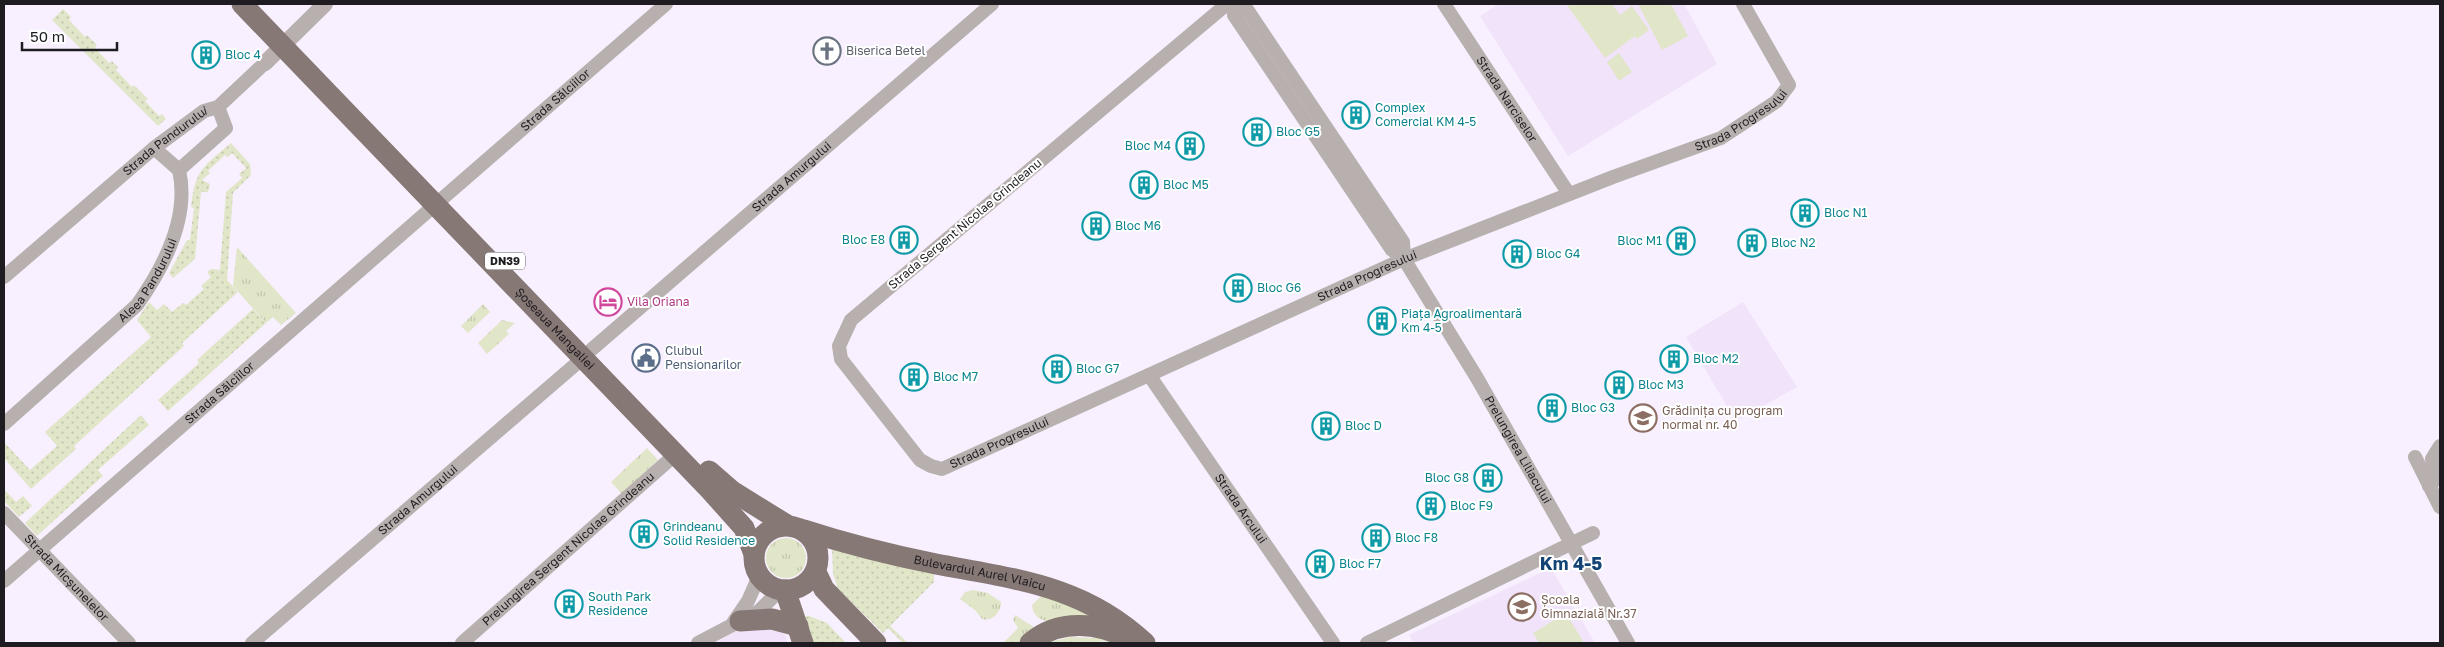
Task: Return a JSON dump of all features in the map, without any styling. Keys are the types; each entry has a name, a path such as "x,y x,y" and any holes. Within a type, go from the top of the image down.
{"main road":[{"name":"Șoseaua Mangaliei","path":"242,4 286,41"},
{"name":"Șoseaua Mangaliei","path":"257,4 286,41 587,354 722,484 795,528"},
{"name":"Șoseaua Mangaliei","path":"587,354 744,528 754,554"},
{"path":"754,554 761,537 769,530 795,528"},
{"name":"DN39","path":"795,528 816,544 819,553 816,572"},
{"name":"Bulevardul Aurel Vlaicu","path":"795,528 878,552 989,572 1067,594 1102,610 1126,625 1144,643"},
{"name":"DN39","path":"754,554 759,576"},
{"path":"788,589 806,584 816,572 824,589 876,643"},
{"path":"759,576 772,587 788,589 814,598 859,643"},
{"path":"788,589 800,635"},
{"path":"735,623 772,619 800,635"},
{"path":"1030,643 1048,630 1059,627 1080,626 1102,629 1137,643"}],"street":[{"name":"Strada Pandurului","path":"4,277 154,148 204,111 218,107 265,64 325,4"},
{"name":"Strada Sălciilor","path":"4,581 666,4"},
{"name":"Strada Amurgului","path":"252,643 992,4"},
{"name":"Strada Sergent Nicolae Grindeanu","path":"942,469 920,460 841,359 839,346 851,320 1227,4"},
{"name":"Prelungirea Liliacului","path":"1232,4 1234,15 1358,200 1392,250 1404,259 1477,378 1628,643"},
{"name":"Prelungirea Liliacului","path":"1239,4 1246,8 1390,222 1402,242 1404,259"},
{"name":"Strada Narciselor","path":"1444,4 1569,194"},
{"name":"Strada Progresului","path":"942,469 1404,259 1569,194 1720,138 1776,101 1789,85 1742,4"},
{"path":"154,148 179,170 226,128 218,107"},
{"name":"Aleea Pandurului","path":"4,424 137,306 155,277 175,234 182,205 183,187 179,170"},
{"name":"Strada Arcului","path":"1149,375 1333,643"},
{"path":"2429,486 2438,478 2432,459 2440,446"},
{"name":"Prelungirea Sergent Nicolae Grindeanu","path":"462,643 676,454"},
{"path":"2415,457 2440,507"},
{"name":"Strada Micșunelelor","path":"4,514 129,643"},
{"path":"1367,643 1592,534"},
{"path":"735,623 748,601 759,576"},
{"path":"698,643 759,611 788,589"}],"shaded area":[{"path":"1499,4 1684,4 1717,64 1568,156 1480,16"},
{"path":"1743,302 1797,387 1736,421 1686,337"},
{"name":"Școala Gimnazială Nr.37","path":"1551,568 1595,643 1414,643 1409,635"},
{"path":"745,625 781,630 786,636 787,643 716,643"}],"green space":[{"path":"1566,4 1612,4 1620,15 1632,6 1649,30 1637,39 1635,36 1605,58"},
{"path":"1638,4 1671,4 1688,36 1662,50"},
{"path":"63,9 71,17 69,20 85,37 87,35 97,45 95,48 109,63 112,61 118,67 116,70 132,87 134,85 148,99 145,101 159,116 162,114 166,119 158,126 52,20"},
{"path":"1619,53 1632,72 1619,81 1607,62"},
{"path":"231,143 250,164 251,175 233,193 227,280 238,292 182,343 184,346 74,446 76,449 31,489 4,458 4,442 30,470 57,446 45,432 151,337 137,320 149,302 157,310 164,304 172,312 183,303 186,305 204,289 201,286 211,277 207,272 211,269 220,270 226,192 242,178 239,174 246,168 232,153 228,157 225,155 208,171 210,173 202,180 210,184 208,192 201,192 195,259 173,278 169,273 187,240 190,240 194,208 191,207 198,176 208,163"},
{"path":"237,247 296,313 281,325 273,317 266,323 233,286"},
{"path":"483,304 490,312 468,333 461,326"},
{"path":"253,309 266,323 168,411 158,400 199,363 197,360"},
{"path":"502,320 515,323 506,331 509,334 487,354 478,343"},
{"path":"141,415 149,425 98,470 103,476 37,536 25,523"},
{"path":"647,448 658,460 622,494 611,482"},
{"path":"4,489 16,502 23,496 32,506 19,517 4,501"},
{"path":"786,538 800,544 806,558 800,572 786,578 772,572 766,558 772,544"},
{"path":"832,546 934,567 934,582 890,626 908,643 903,643 888,628 883,633 838,589 833,574"},
{"path":"973,590 988,593 1001,602 1000,609 993,618 982,619 975,610 960,599 965,592"},
{"path":"1054,594 1106,617 1063,623 1042,619 1035,614 1032,605 1040,597"},
{"path":"1566,613 1584,643 1539,643 1533,633"},
{"path":"1015,615 1034,627 1033,631 1020,643 1003,643 1018,628 1013,620"},
{"path":"809,616 827,623 846,643 810,643 803,617"},
{"path":"1070,637 1099,638 1117,643 1100,641 1099,643 1046,643"}],"place":[{"name":"Biserica Betel","path":"827,51"},
{"name":"Bloc 4","path":"206,55"},
{"name":"Complex Comercial KM 4-5","path":"1356,115"},
{"name":"Bloc G5","path":"1257,132"},
{"name":"Bloc M4","path":"1190,146"},
{"name":"Bloc M5","path":"1144,185"},
{"name":"Bloc N1","path":"1805,213"},
{"name":"Bloc M6","path":"1096,226"},
{"name":"Bloc E8","path":"904,240"},
{"name":"Bloc M1","path":"1681,241"},
{"name":"Bloc N2","path":"1752,243"},
{"name":"Bloc G4","path":"1517,254"},
{"name":"Bloc G6","path":"1238,288"},
{"name":"Vila Oriana","path":"608,302"},
{"name":"Piața Agroalimentară Km 4-5","path":"1382,321"},
{"name":"Clubul Pensionarilor","path":"646,358"},
{"name":"Bloc M2","path":"1674,359"},
{"name":"Bloc G7","path":"1057,369"},
{"name":"Bloc M7","path":"914,377"},
{"name":"Bloc M3","path":"1619,385"},
{"name":"Bloc G3","path":"1552,408"},
{"name":"Grădinița cu program normal nr. 40","path":"1643,418"},
{"name":"Bloc D","path":"1326,426"},
{"name":"Bloc G8","path":"1488,478"},
{"name":"Bloc F9","path":"1431,506"},
{"name":"Grindeanu Solid Residence","path":"644,534"},
{"name":"Bloc F8","path":"1376,538"},
{"name":"Bloc F7","path":"1320,564"},
{"name":"South Park Residence","path":"569,604"},
{"name":"Școala Gimnazială Nr.37","path":"1522,607"}],"district":[{"name":"Km 4-5","path":"1571,564"}]}
